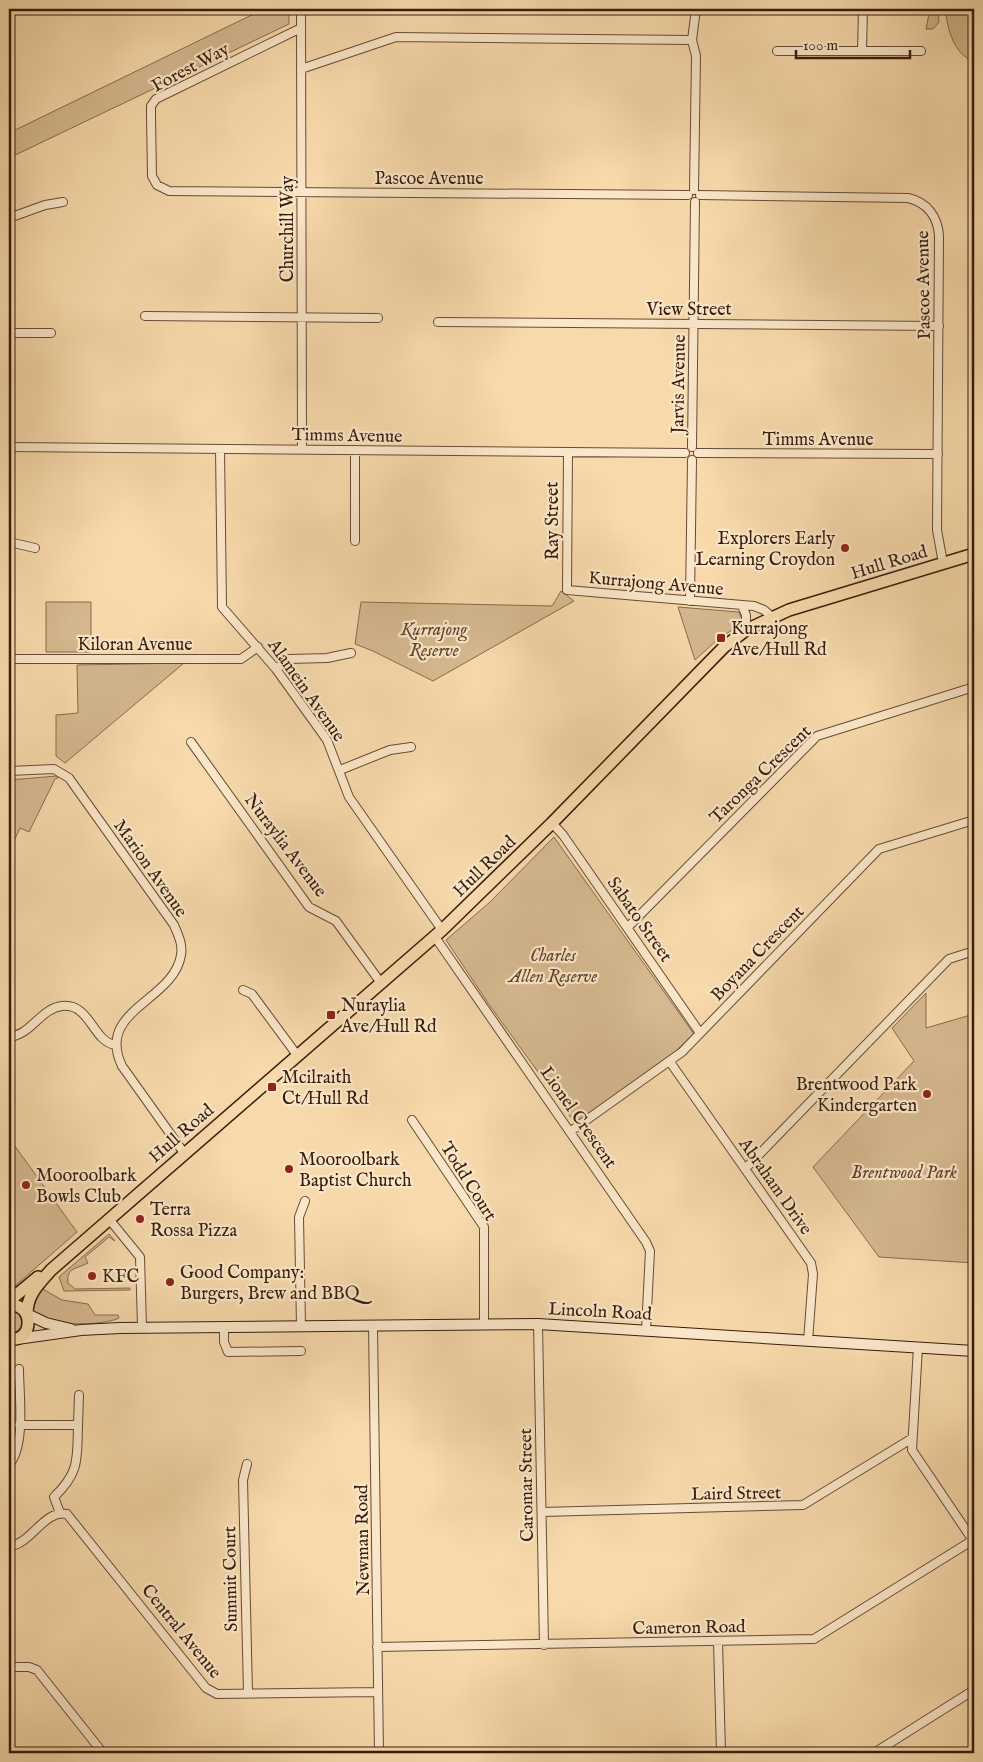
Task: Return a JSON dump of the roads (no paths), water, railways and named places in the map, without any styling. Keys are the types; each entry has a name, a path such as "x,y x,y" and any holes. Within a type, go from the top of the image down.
{"main road":[{"name":"Hull Road","path":"13,1340 27,1331 29,1323 27,1314 28,1300 32,1291 51,1270 439,933 552,823 724,647 746,630 772,617 974,554"},
{"name":"Hull Road","path":"9,1303 34,1279 51,1270"},
{"path":"9,1303 20,1307 27,1314"},
{"name":"Lincoln Road","path":"27,1314 54,1326 81,1330"},
{"name":"Lincoln Road","path":"13,1340 81,1330 142,1327 538,1324 974,1351"}],"street":[{"name":"Churchill Way","path":"301,9 302,449"},
{"path":"694,193 696,56 692,40 696,9"},
{"path":"862,51 863,9"},
{"name":"Forest Way","path":"169,191 157,185 152,176 151,106 156,98 301,28"},
{"path":"301,69 396,37 692,40"},
{"path":"777,51 921,51"},
{"name":"Pascoe Avenue","path":"169,191 694,193 902,197 923,203 934,215 939,230 937,530 943,563"},
{"name":"Jarvis Avenue","path":"692,447 695,202 700,199 694,193"},
{"path":"9,218 45,205 63,202"},
{"path":"145,316 378,318"},
{"name":"View Street","path":"438,322 939,326"},
{"path":"9,333 51,333"},
{"name":"Timms Avenue","path":"9,447 685,453"},
{"path":"692,447 698,453 696,458 692,460 688,459 685,453 687,448 692,447"},
{"name":"Alamein Avenue","path":"220,449 222,607 276,669 327,740 349,797 439,933"},
{"path":"355,450 355,541"},
{"name":"Ray Street","path":"567,590 568,452"},
{"name":"Timms Avenue","path":"698,453 938,454"},
{"name":"Jarvis Avenue","path":"690,601 692,460"},
{"path":"9,542 35,548"},
{"name":"Kurrajong Avenue","path":"567,590 754,606 764,610 772,617"},
{"name":"Kurrajong Avenue","path":"742,606 746,615 746,630"},
{"name":"Kiloran Avenue","path":"9,659 241,659 258,647"},
{"path":"276,669 289,659 327,658 351,653"},
{"name":"Taronga Crescent","path":"628,927 817,736 974,687"},
{"name":"Nuraylia Avenue","path":"191,742 309,907 336,921 381,983"},
{"path":"340,770 390,750 411,747"},
{"name":"Marion Avenue","path":"9,772 54,768 69,778 174,925 181,941 181,954 176,971 167,982 126,1017 120,1029 116,1045"},
{"name":"Boyana Crescent","path":"571,1131 670,1062 700,1034 879,849 974,820"},
{"name":"Sabato Street","path":"552,823 563,835 628,927 700,1034"},
{"name":"Lionel Crescent","path":"439,933 646,1242 650,1251 646,1330"},
{"path":"745,1169 948,959 974,951"},
{"path":"243,990 252,994 297,1055"},
{"path":"9,1037 26,1031 51,1010 69,1006 81,1011 107,1043 116,1045 122,1066 184,1153"},
{"name":"Abraham Drive","path":"670,1062 811,1263 813,1274 808,1341"},
{"name":"Todd Court","path":"412,1120 484,1227 484,1324"},
{"path":"300,1326 299,1217 304,1201"},
{"path":"109,1220 140,1257 142,1327"},
{"name":"Caromar Street","path":"538,1324 544,1645"},
{"name":"Newman Road","path":"374,1326 379,1753"},
{"path":"224,1327 224,1342 228,1352 301,1351"},
{"path":"918,1347 911,1439 912,1450 974,1541"},
{"path":"9,1464 19,1446 19,1368"},
{"path":"9,1546 21,1543 60,1513 54,1497 67,1485 74,1470 79,1394"},
{"path":"19,1425 78,1425"},
{"name":"Laird Street","path":"542,1512 803,1505 911,1439"},
{"name":"Summit Court","path":"247,1464 243,1480 248,1693"},
{"name":"Central Avenue","path":"60,1513 70,1516 206,1688 217,1694 378,1692"},
{"name":"Cameron Road","path":"377,1647 806,1640 821,1636 974,1541"},
{"path":"718,1641 721,1753"},
{"path":"9,1667 28,1667 37,1670 103,1753"},
{"path":"874,1753 974,1690"}],"place":[{"name":"Explorers Early Learning Croydon","path":"845,548"},
{"name":"Kurrajong Ave/Hull Rd","path":"721,638"},
{"name":"Nuraylia Ave/Hull Rd","path":"331,1015"},
{"name":"Mcilraith Ct/Hull Rd","path":"272,1087"},
{"name":"Brentwood Park Kindergarten","path":"927,1094"},
{"name":"Mooroolbark Baptist Church","path":"289,1169"},
{"name":"Mooroolbark Bowls Club","path":"26,1185"},
{"name":"Terra Rossa Pizza","path":"140,1219"},
{"name":"KFC","path":"92,1276"},
{"name":"Good Company: Burgers, Brew and BBQ","path":"170,1282"}],"park label":[{"name":"Kurrajong Reserve","path":"434,639"},
{"name":"Charles Allen Reserve","path":"553,965"},
{"name":"Brentwood Park","path":"904,1172"}]}
